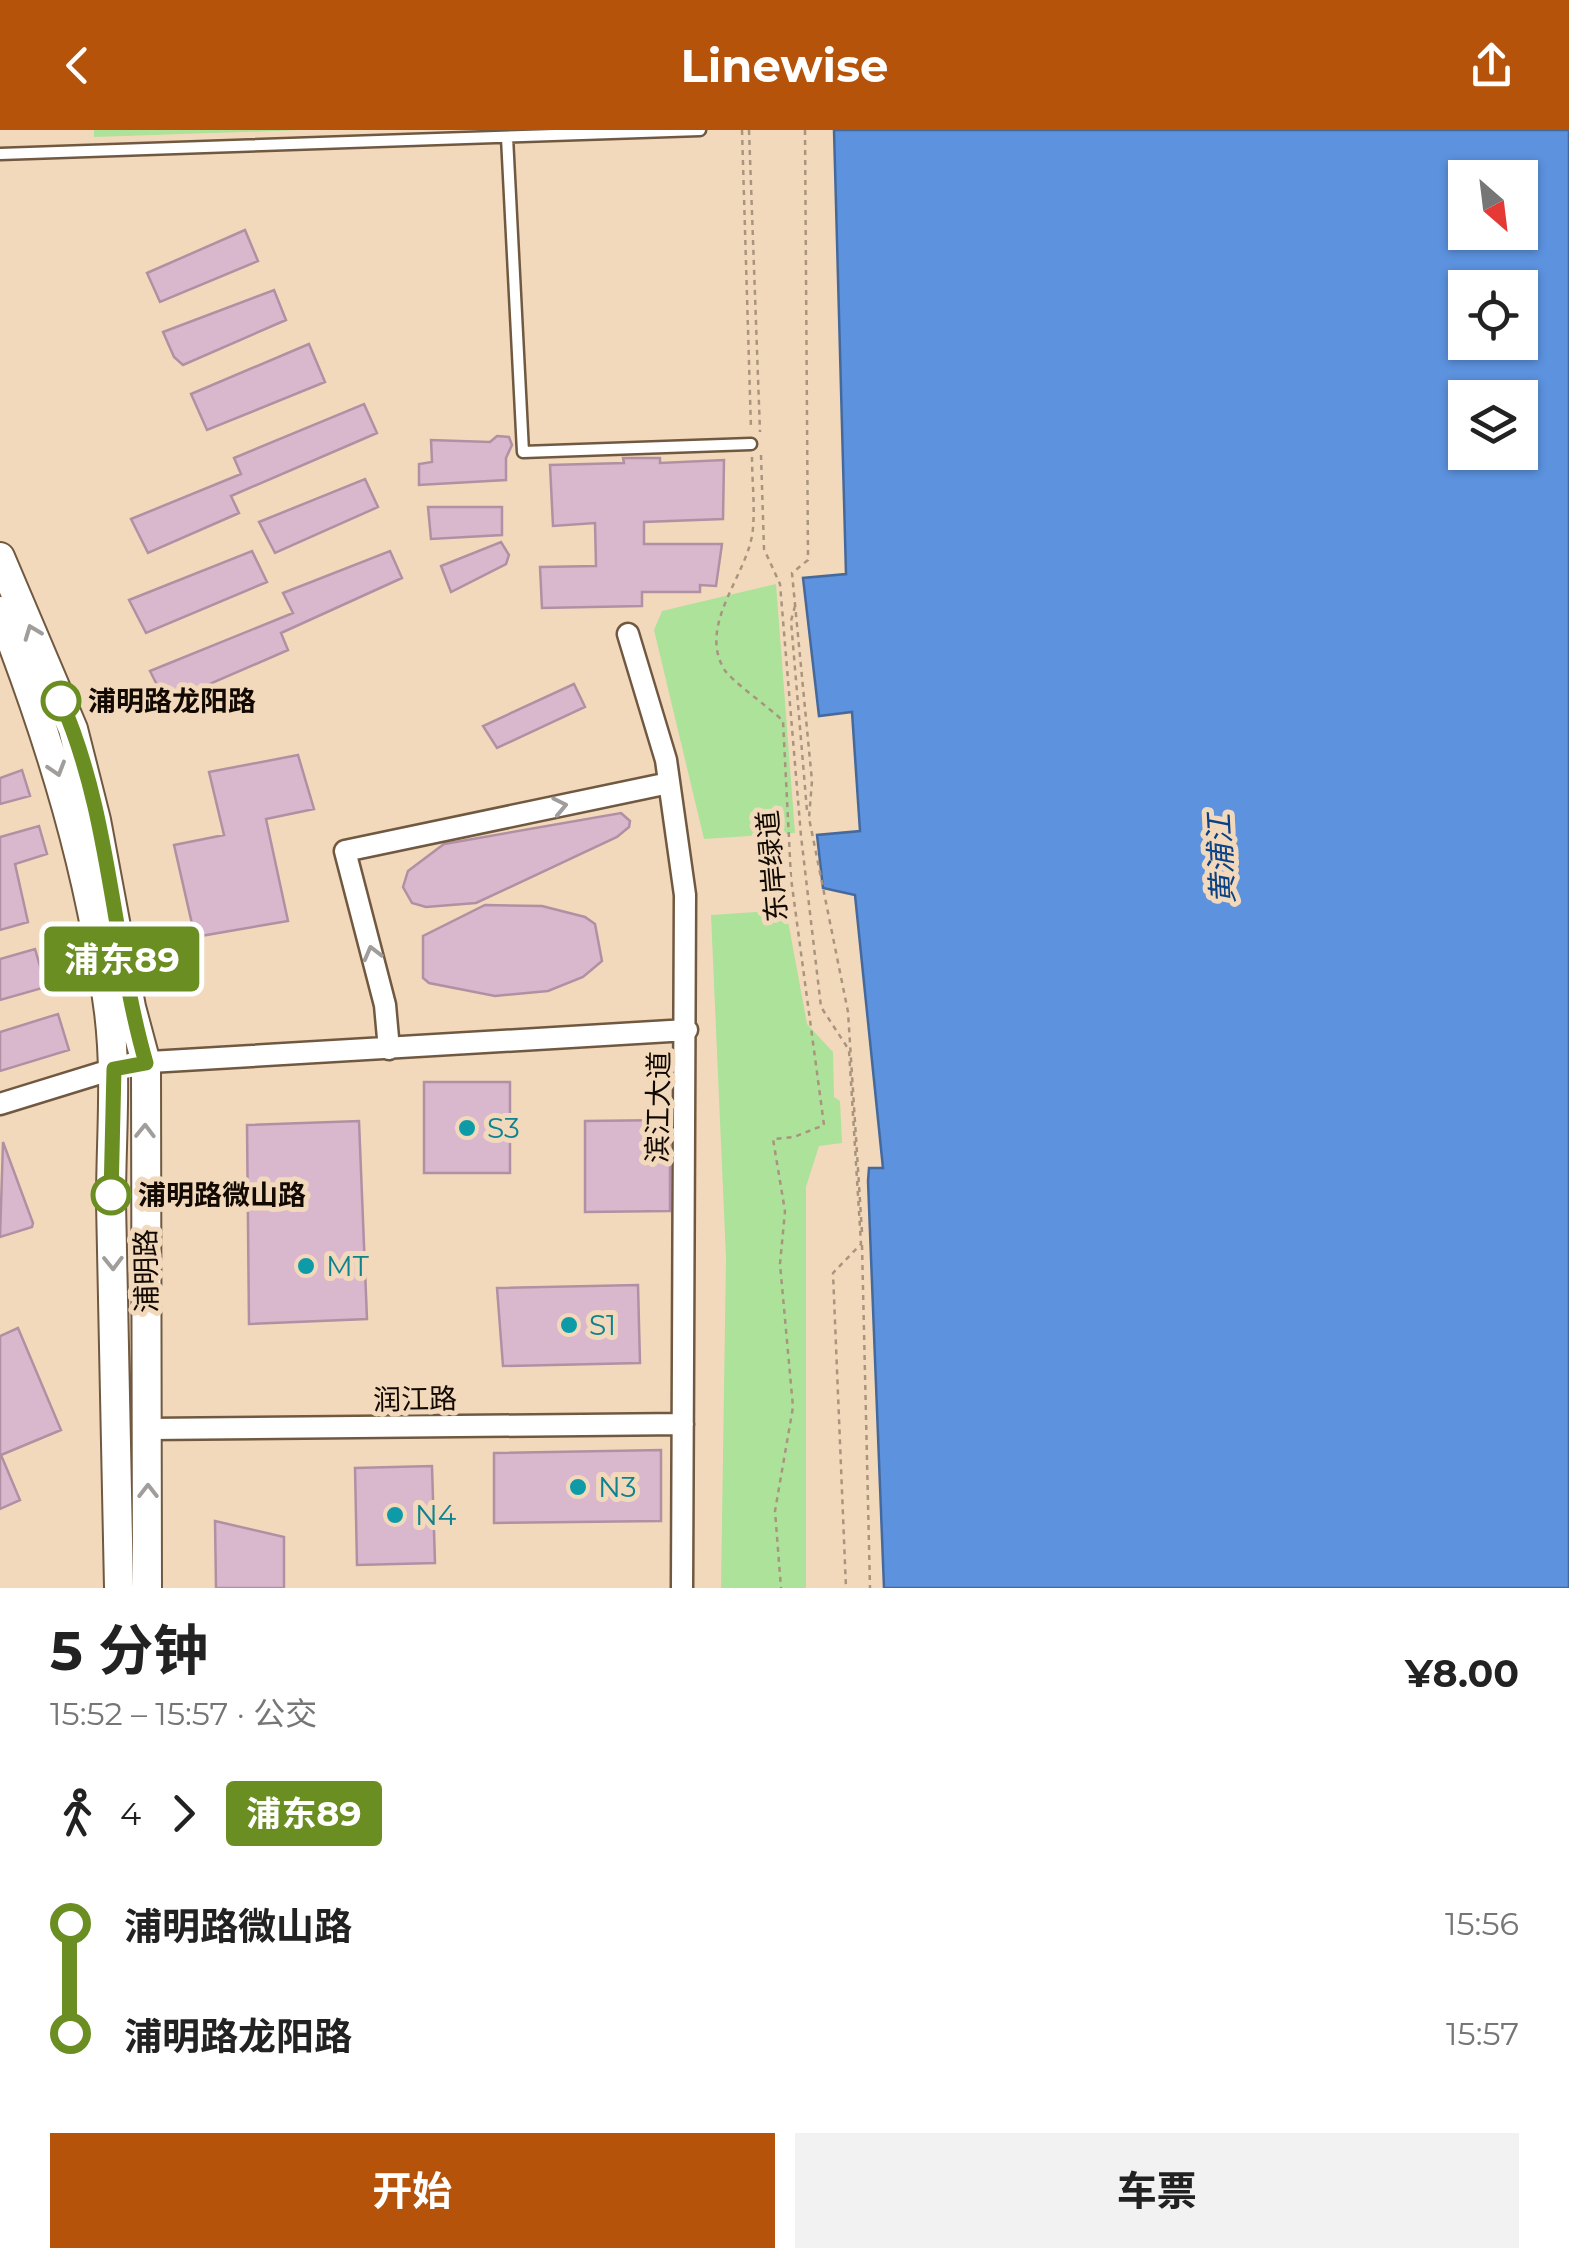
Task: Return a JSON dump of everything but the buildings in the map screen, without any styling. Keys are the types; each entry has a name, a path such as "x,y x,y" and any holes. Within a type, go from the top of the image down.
{"main road":[{"name":"浦明路","path":"0,557 74,729 96,820 130,1007 148,1429 147,1588"},
{"name":"浦明路","path":"0,612 41,715 73,820 108,1010 131,1065 111,1195 119,1588"}],"street":[{"name":"滨江大道","path":"628,634 669,783 685,895 682,1588"},
{"path":"389,1049 385,1004 345,851 669,783"},
{"path":"0,1104 131,1065 687,1030"},
{"name":"润江路","path":"148,1429 683,1424"}],"lane":[{"path":"0,154 700,130"},
{"path":"499,135 523,452 756,447"}],"path":[{"name":"东岸绿道","path":"742,130 756,447 754,532 720,616 716,649 726,672 782,720 790,878 824,1125 794,1137 773,1139 785,1211 780,1264 793,1407 775,1511 781,1588"},
{"path":"749,130 760,430"},
{"path":"805,130 808,560 792,573 812,781 809,818"},
{"path":"756,447 764,550 780,584 821,1007 848,1050 860,1244 833,1272 846,1588"},
{"path":"795,604 791,621 802,786 848,1012 860,1168 870,1588"},
{"path":"790,702 796,701"}],"green space":[{"path":"94,130 303,130 94,137"},
{"path":"776,584 795,833 704,839 654,630 662,611"},
{"path":"786,910 807,1024 833,1052 834,1097 840,1101 842,1143 819,1146 806,1187 806,1588 721,1588 726,1258 711,915"}],"water":[{"name":"黄浦江","path":"834,130 1569,130 1569,1588 884,1588 868,1181 869,1168 883,1168 855,895 823,888 817,835 860,831 852,712 819,716 803,578 846,574"}],"bus line":[{"name":"浦东89","path":"61,701 74,729 96,820 130,1007 146,1063 114,1069 111,1195"}],"place":[{"name":"浦明路龙阳路","path":"61,701"},
{"name":"S3","path":"467,1128"},
{"name":"浦明路微山路","path":"111,1195"},
{"name":"MT","path":"306,1266"},
{"name":"S1","path":"569,1325"},
{"name":"N3","path":"578,1487"},
{"name":"N4","path":"395,1515"}]}
